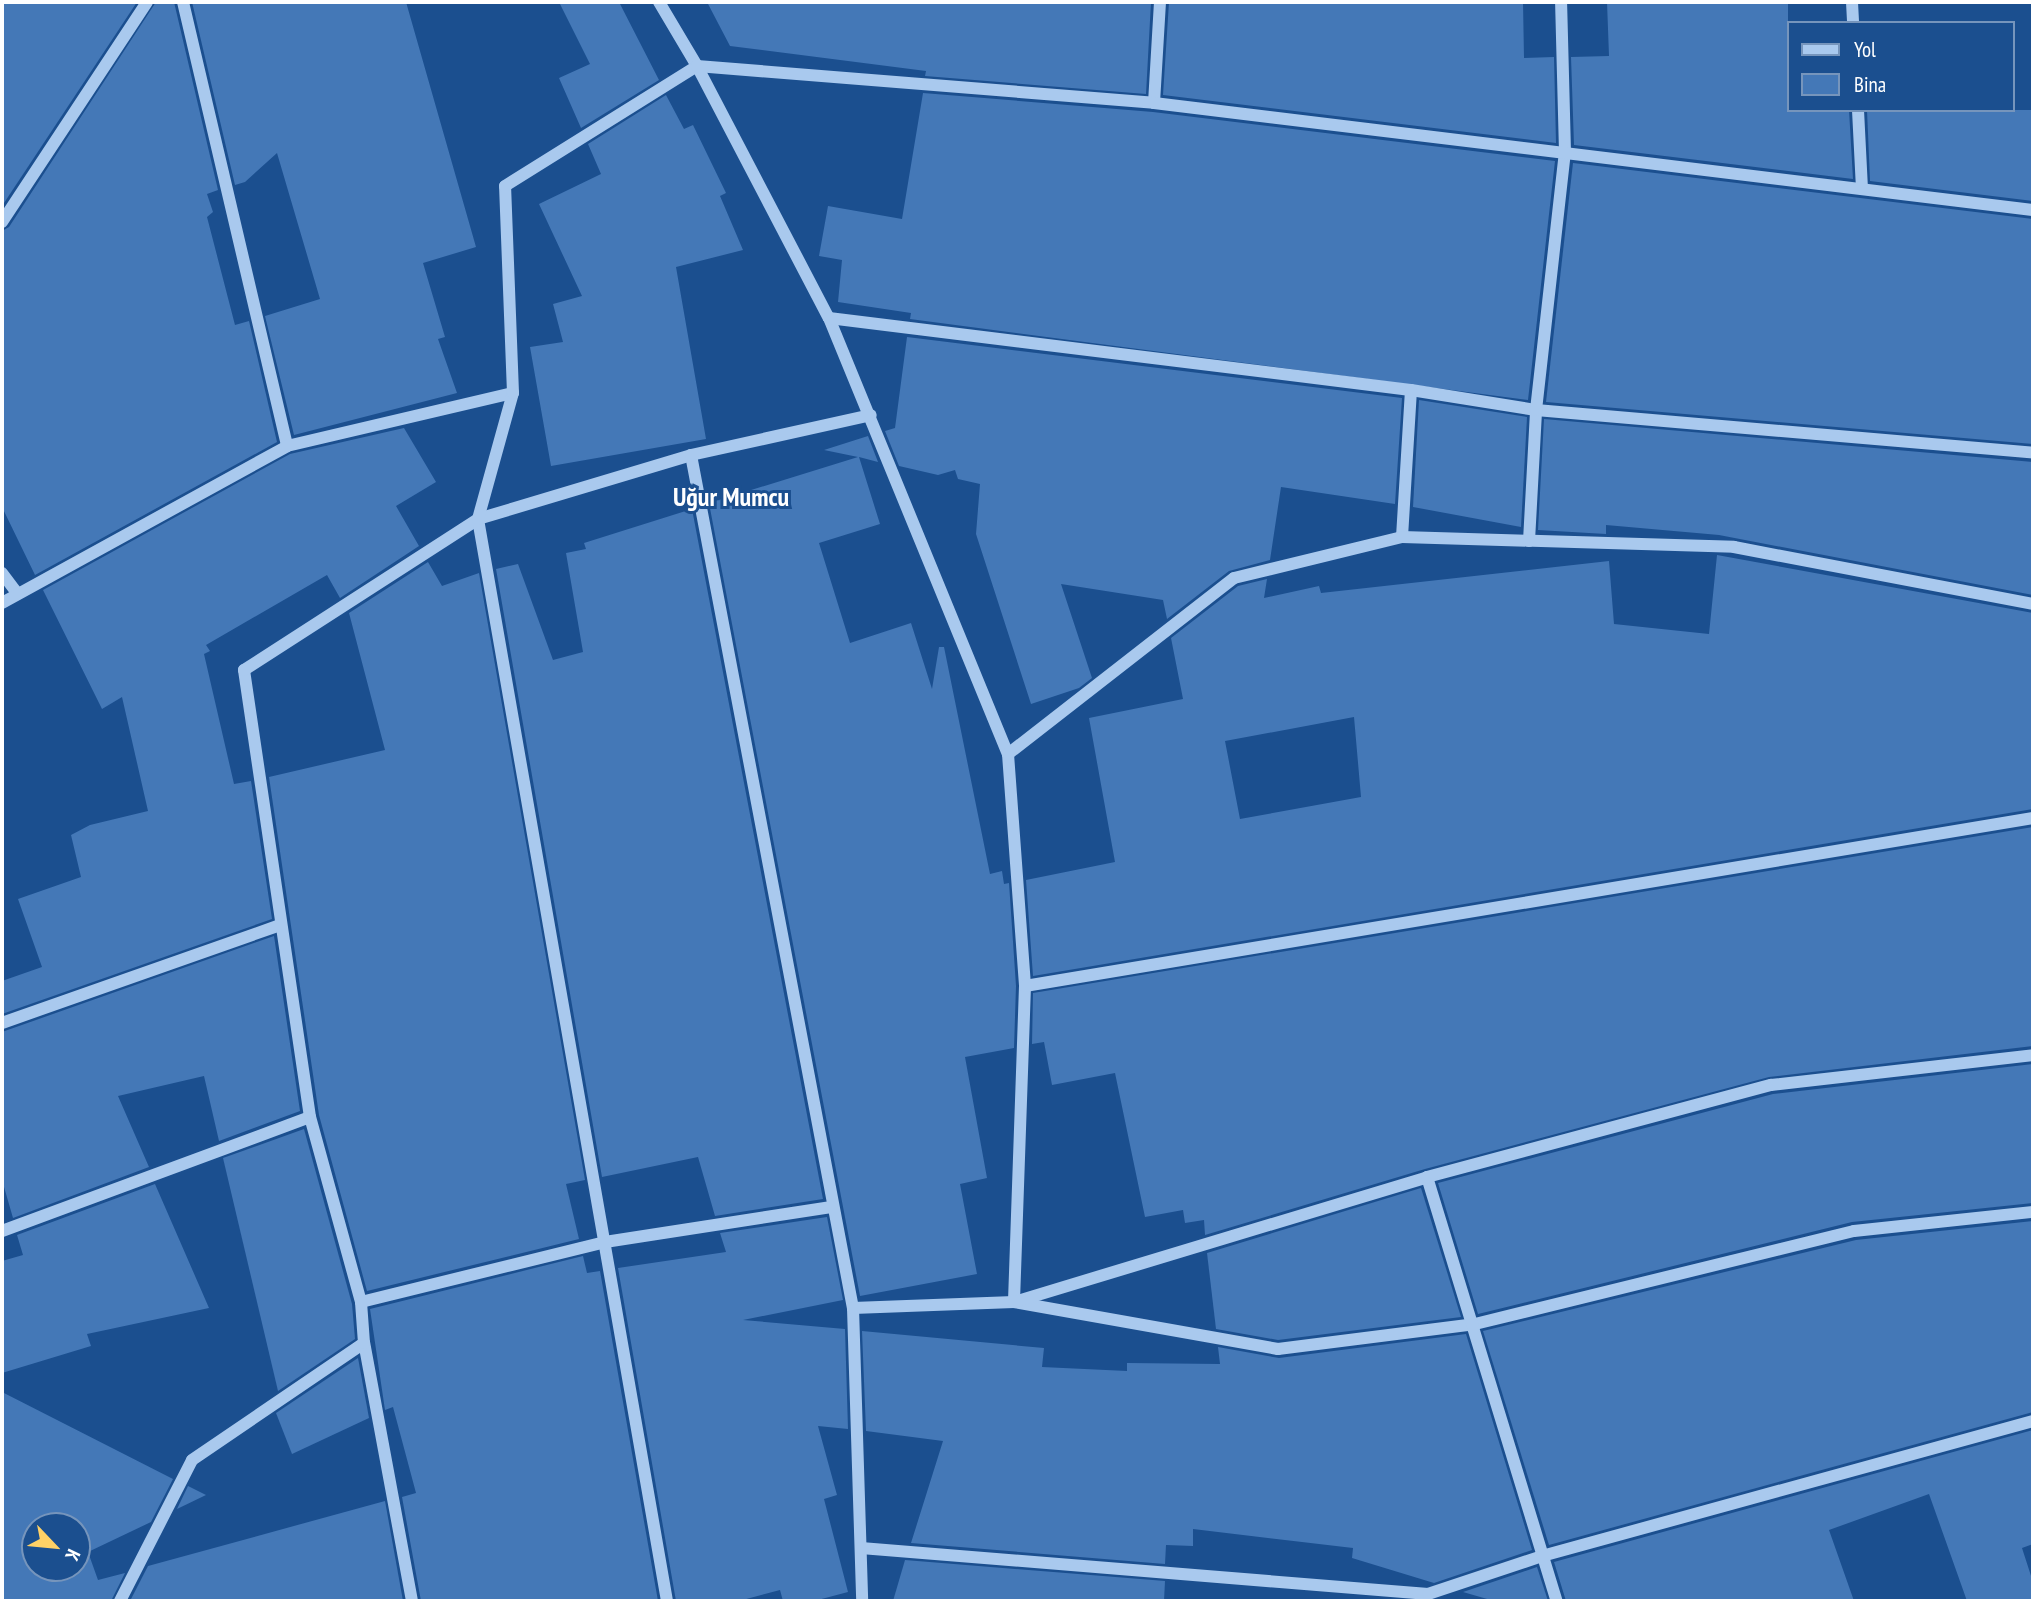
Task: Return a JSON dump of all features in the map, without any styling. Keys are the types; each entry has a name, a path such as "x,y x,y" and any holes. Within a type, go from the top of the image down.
{"street":[{"path":"2,222 147,2"},
{"path":"183,2 287,446"},
{"path":"659,2 697,66 829,318 1008,754 1025,986 1014,1302"},
{"path":"1154,103 1160,2"},
{"path":"1529,541 1536,410 1564,152 1561,2"},
{"path":"1852,2 1853,21"},
{"path":"667,1601 478,519 513,393 505,187 697,66 1154,103 2033,209"},
{"path":"1858,112 1862,189"},
{"path":"829,318 1411,390 1536,410 2033,453"},
{"path":"1402,537 1411,390"},
{"path":"2,603 287,446 513,393"},
{"path":"412,1601 364,1343 361,1302 310,1117 244,670 478,519 691,455 871,415"},
{"path":"691,455 831,1207 853,1308 862,1601"},
{"path":"1008,754 1234,578 1402,537 1734,547 2033,604"},
{"path":"2,573 18,594"},
{"path":"1025,986 2033,818"},
{"path":"2,1023 280,925"},
{"path":"1014,1302 1427,1177 1771,1084 2033,1055"},
{"path":"2,1231 310,1117"},
{"path":"1427,1177 1475,1324 1557,1601"},
{"path":"361,1302 605,1242 831,1207"},
{"path":"853,1308 1014,1302 1278,1349 1475,1324 1854,1231 2033,1212"},
{"path":"120,1601 192,1460 364,1343"},
{"path":"861,1548 1428,1594 1542,1556 2033,1421"}],"building":[{"path":"2,2 137,2 2,206"},
{"path":"156,2 174,2 218,190 207,194 213,212 207,217 235,325 249,321 277,442 35,575 2,507 2,231 9,227"},
{"path":"192,2 406,2 476,247 423,263 445,337 438,339 457,393 294,435 265,316 320,299 277,153 245,182 235,185"},
{"path":"559,2 619,2 659,80 581,128 559,78 590,64"},
{"path":"707,2 1151,2 1146,94 925,76 926,71 730,46"},
{"path":"1169,2 1523,2 1524,58 1554,57 1556,143 1163,95"},
{"path":"1607,2 1788,2 1786,112 1849,112 1853,179 1574,145 1571,57 1609,56"},
{"path":"923,93 1153,112 1555,161 1528,400 910,319 911,313 838,302 842,260 819,256 828,206 902,219"},
{"path":"666,95 684,129 693,125 726,193 720,196 743,250 676,267 706,439 551,466 530,347 563,342 553,304 582,296 539,204 601,174 588,144"},
{"path":"2033,110 2033,201 1870,181 1867,112"},
{"path":"1573,163 2033,219 2033,444 1546,402"},
{"path":"907,337 1402,398 1395,504 1281,487 1270,560 1229,571 1167,619 1163,600 1061,584 1092,678 1079,688 1031,704 976,534 980,484 958,479 955,470 938,475 899,466 885,431 895,428"},
{"path":"1419,400 1527,417 1521,527 1413,507"},
{"path":"1544,419 2033,462 2033,595 1719,535 1606,525 1606,534 1538,530"},
{"path":"404,428 436,482 396,506 419,546 340,598 327,575 206,645 210,651 204,654 234,784 251,781 272,919 2,1014 2,981 42,967 18,899 81,877 71,835 90,825 148,811 122,697 102,709 43,590 290,454"},
{"path":"868,436 878,462 859,457 880,524 819,543 850,643 911,623 932,689 939,647 944,647 990,874 1002,871 1004,884 1009,883 1016,986 1014,1048 965,1057 987,1178 960,1184 977,1274 860,1296 709,503 858,457 824,450"},
{"path":"692,509 823,1199 715,1216 698,1157 602,1177 496,569 518,564 553,660 583,652 566,553 586,549 584,543"},
{"path":"1717,555 2033,613 2033,809 1033,976 1026,880 1115,862 1089,718 1183,699 1171,638 1238,586 1267,579 1264,598 1319,586 1321,593 1609,561 1614,624 1709,634","holes":["1354,717 1361,797 1240,819 1225,741"]},
{"path":"428,562 442,586 479,573 585,1180 566,1184 579,1239 367,1291 319,1115 269,777 385,750 349,613"},
{"path":"2033,827 2033,1046 1769,1077 1425,1169 1205,1235 1204,1220 1185,1223 1183,1210 1145,1217 1115,1073 1052,1085 1044,1042 1032,1044 1033,993"},
{"path":"274,936 300,1111 219,1141 204,1076 118,1096 149,1167 13,1218 2,1180 2,1032"},
{"path":"2033,1064 2033,1203 1852,1222 1478,1314 1438,1183 1773,1094"},
{"path":"304,1129 352,1304 355,1339 278,1391 223,1158"},
{"path":"155,1184 209,1308 87,1334 91,1346 2,1373 2,1261 23,1255 17,1235"},
{"path":"1421,1188 1461,1317 1278,1340 1216,1329 1207,1253"},
{"path":"827,1217 843,1300 743,1320 845,1329 848,1429 818,1426 837,1495 824,1499 848,1592 814,1601 783,1601 780,1590 739,1601 676,1601 618,1268 726,1252 720,1233"},
{"path":"2033,1221 2033,1412 1549,1545 1483,1331 1856,1240"},
{"path":"583,1256 587,1273 600,1271 658,1601 421,1601 402,1497 416,1493 393,1407 385,1410 370,1309"},
{"path":"862,1331 1044,1348 1042,1367 1127,1371 1127,1363 1220,1364 1218,1347 1279,1358 1466,1334 1532,1550 1434,1583 1352,1558 1353,1548 1193,1529 1193,1546 1166,1545 1165,1564 911,1543 943,1441 866,1431"},
{"path":"358,1358 369,1418 292,1454 276,1413"},
{"path":"2,1392 173,1479 151,1522 91,1551 91,1512 21,1512 21,1582 91,1582 91,1560 98,1580 125,1573 111,1601 2,1601"},
{"path":"2033,1430 2033,1544 2022,1548 2033,1582 2033,1601 1967,1601 1929,1494 1829,1530 1854,1601 1566,1601 1554,1562"},
{"path":"188,1486 206,1495 177,1509"},
{"path":"385,1501 403,1601 130,1601 148,1566"},
{"path":"905,1560 1165,1581 1164,1601 893,1601"},
{"path":"1537,1567 1548,1601 1494,1601 1463,1592"}],"district":[{"name":"Uğur Mumcu","path":"731,497"}]}
